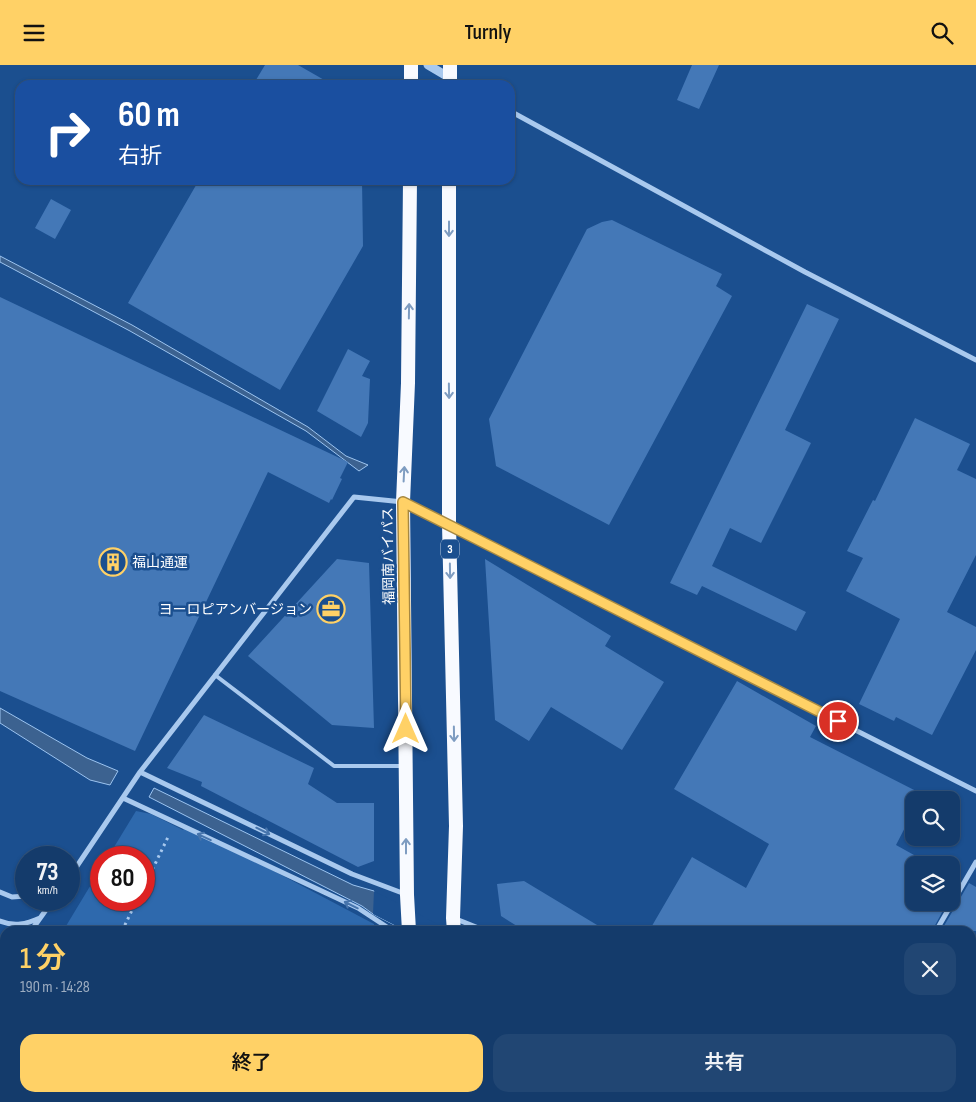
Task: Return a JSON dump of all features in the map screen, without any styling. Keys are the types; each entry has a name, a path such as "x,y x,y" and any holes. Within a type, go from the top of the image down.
{"highway":[{"path":"411,65 411,80"},
{"name":"福岡南バイパス","path":"409,926 403,502 408,383 410,185"},
{"name":"3","path":"450,185 449,524 456,826 454,925"}],"street":[{"path":"428,65 453,78"},
{"path":"515,114 805,272 976,360"},
{"path":"80,861 140,771 354,497 403,502 976,791"},
{"path":"140,771 352,874 407,895"},
{"path":"122,798 358,908 385,926"},
{"path":"939,926 976,863"},
{"path":"0,892 15,897"},
{"path":"34,926 45,911"},
{"path":"0,921 10,925 29,923 40,918"}],"lane":[{"path":"215,675 334,766 406,766"}],"path":[{"path":"155,864 175,823"},
{"path":"124,926 132,911"}],"shaded area":[{"path":"0,256 132,325 308,427 346,456 368,465 359,471 306,431 130,331 0,262"},
{"path":"0,708 87,758 118,771 110,785 90,780 0,723"},
{"path":"154,788 353,885 374,891 402,926 396,926 362,906 149,797"},
{"path":"136,811 151,814 183,830 184,828 272,870 374,924 374,926 66,926 75,911 80,911 80,903 90,886 90,911 155,911 155,846 115,846"}],"pier":[{"path":"374,891 441,926 396,926 373,914"}],"building":[{"path":"265,65 298,65 324,80 256,80"},
{"path":"692,65 719,65 699,109 677,100"},
{"path":"196,185 362,185 363,246 280,390 128,303"},
{"path":"51,199 71,210 55,239 35,228"},
{"path":"612,220 722,274 716,286 732,296 609,525 496,466 489,419 587,229 602,222"},
{"name":"福山通運","path":"0,297 348,462 340,478 342,479 329,503 268,472 135,751 0,691"},
{"path":"807,304 839,319 785,430 811,443 761,543 730,528 712,566 806,612 796,631 702,586 697,595 670,583"},
{"path":"348,349 370,361 362,376 370,379 368,423 361,437 317,411"},
{"path":"915,418 970,444 957,470 976,479 976,555 947,612 976,627 976,650 932,735 896,717 894,721 859,704 900,619 846,591 863,558 847,551 873,500 875,501"},
{"name":"ヨーロピアンバージョン","path":"337,559 369,563 374,728 332,725 248,656"},
{"path":"485,559 611,636 605,646 664,682 622,750 551,707 529,741 495,720"},
{"path":"737,681 816,726 810,737 916,791 905,791 905,828 896,845 914,855 905,856 905,911 943,911 935,926 652,926 692,857 746,888 769,844 674,789"},
{"path":"204,715 314,768 308,784 337,803 374,803 374,861 358,867 201,786 202,782 167,768"},
{"path":"524,881 599,926 517,926 501,916 497,884"},
{"path":"969,883 976,887 976,926 944,926 953,911 960,911 960,898"}],"place":[{"name":"福山通運","path":"113,562"},
{"name":"ヨーロピアンバージョン","path":"331,609"}],"route":[{"path":"406,729 403,502 838,721"}]}
